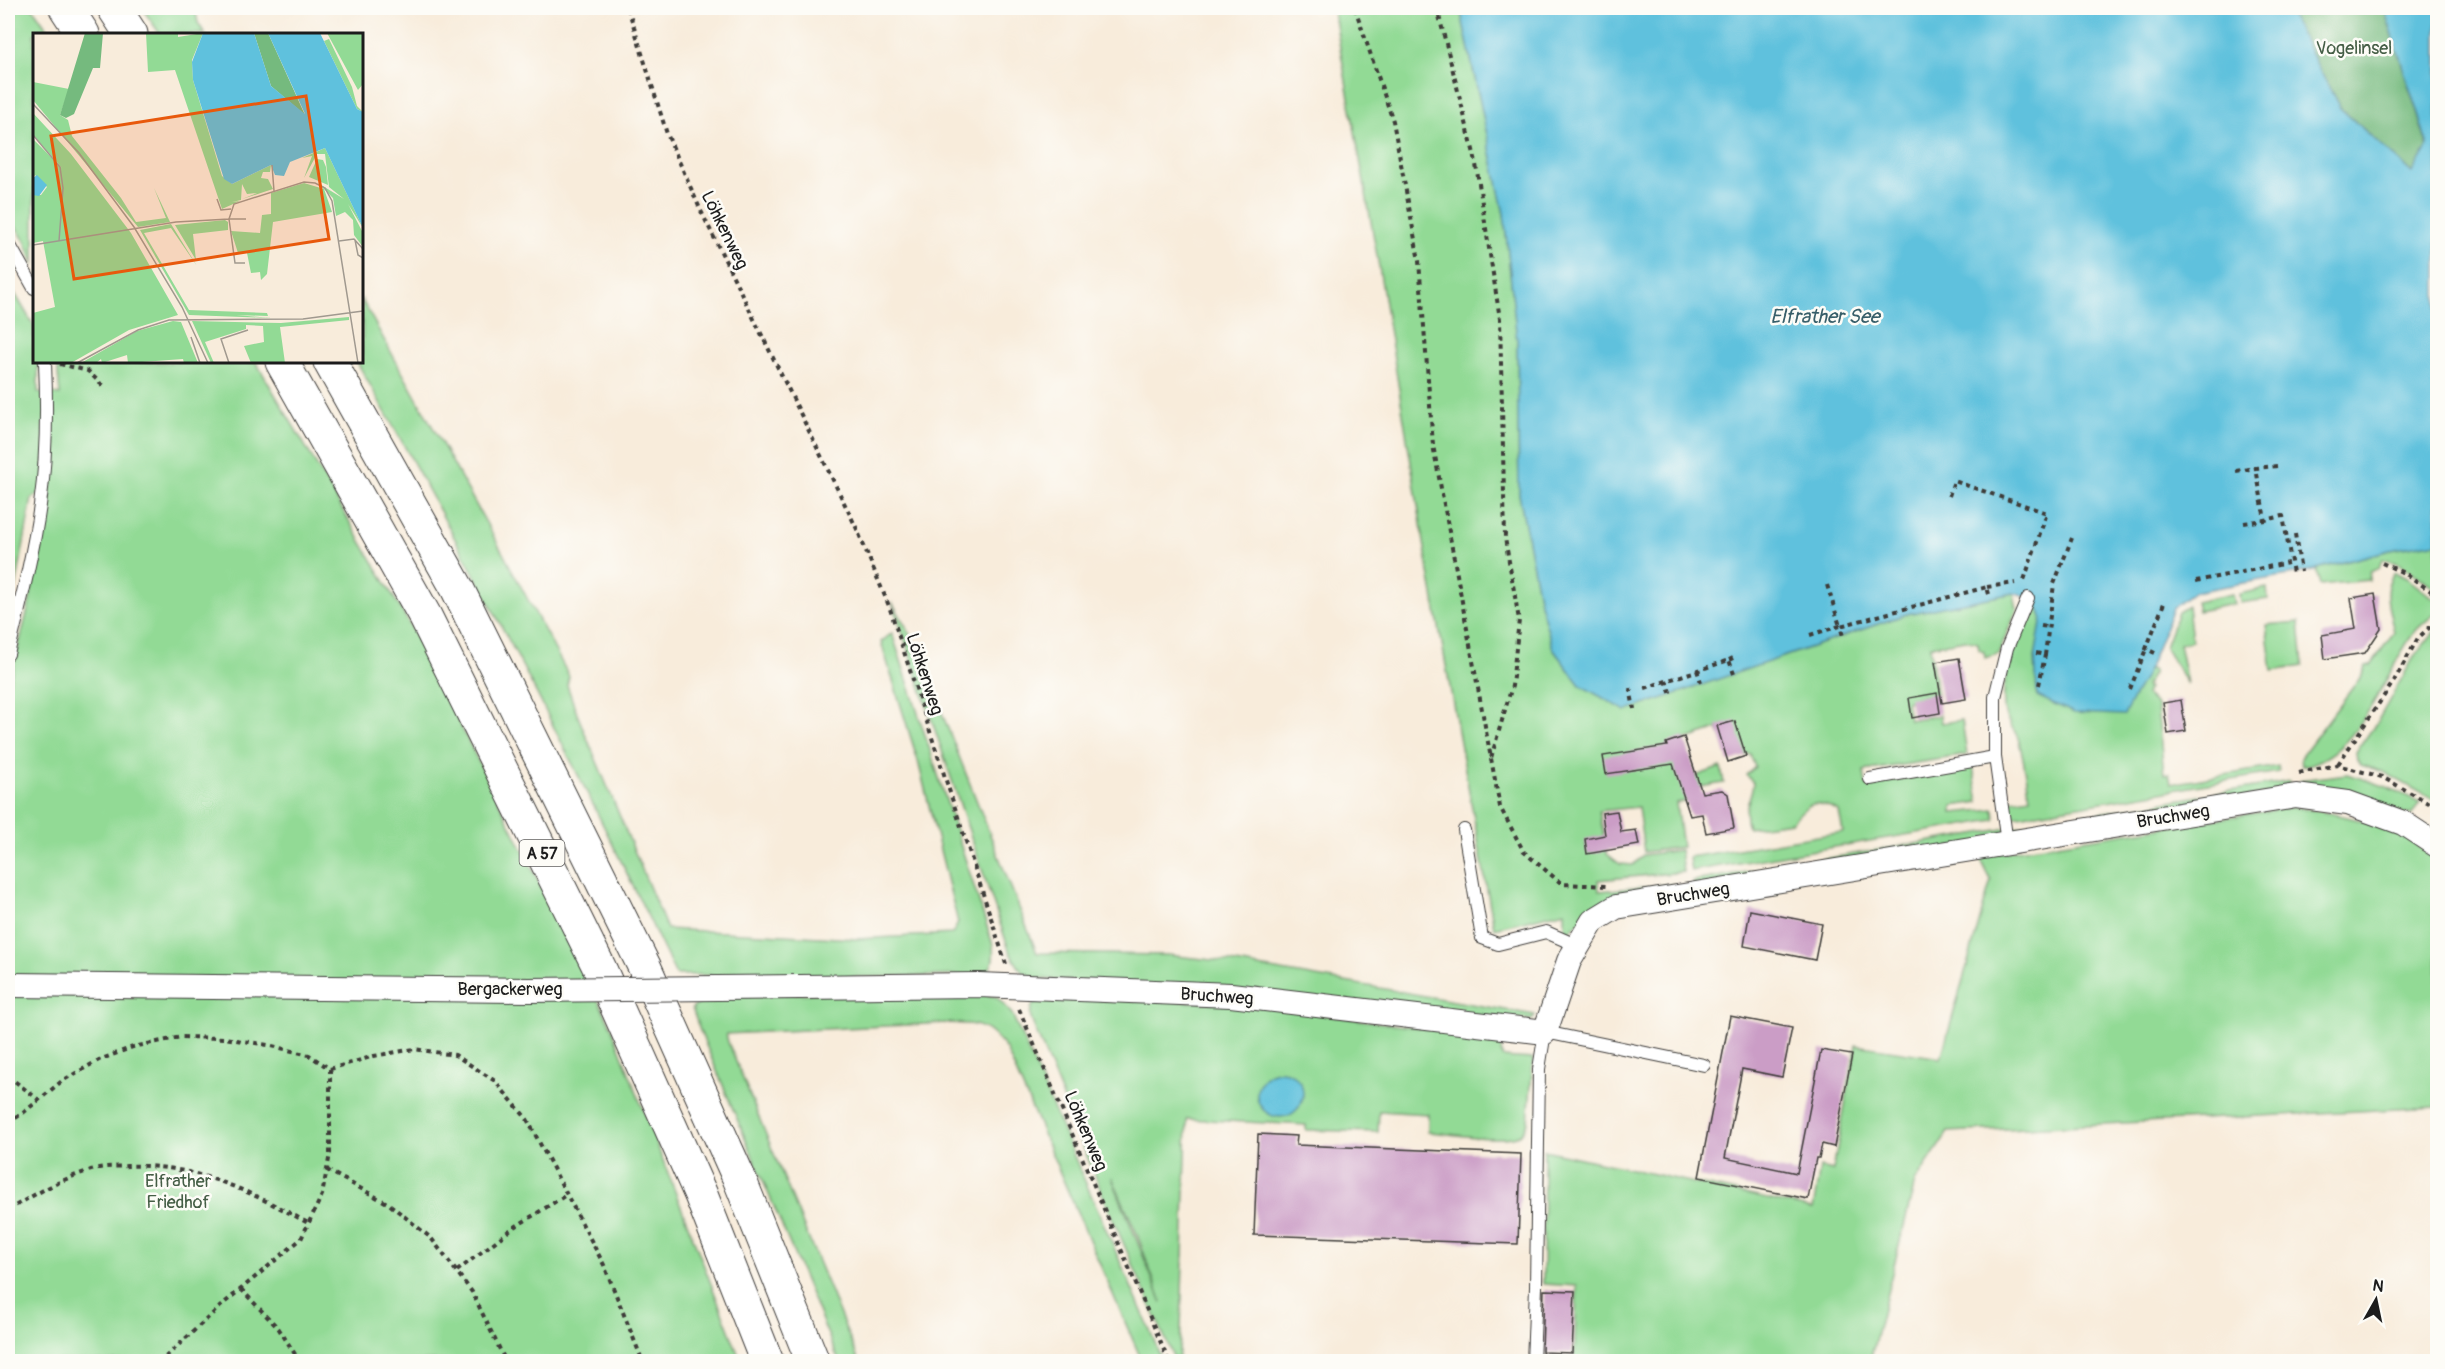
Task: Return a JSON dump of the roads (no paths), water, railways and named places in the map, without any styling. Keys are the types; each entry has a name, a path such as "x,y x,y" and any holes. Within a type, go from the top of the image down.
{"highway":[{"path":"66,8 82,33"},
{"path":"114,8 130,33"},
{"name":"A 57","path":"283,363 425,616 599,967 701,1195 767,1362"},
{"name":"A 57","path":"331,363 458,588 644,966 739,1178 813,1362"}],"street":[{"name":"Bruchweg","path":"1012,986 1232,995 1545,1032 1569,961 1593,921 1616,906 2296,796 2348,803 2403,823 2438,846"},
{"name":"Bergackerweg","path":"8,985 530,990 1012,986"}],"lane":[{"path":"8,242 33,286"},
{"path":"8,654 40,504 47,417 45,366"},
{"path":"2007,843 1995,757 1995,697 2007,648 2028,598"},
{"path":"1870,778 1995,757"},
{"path":"1464,830 1482,938 1498,944 1546,932 1578,946"},
{"path":"1533,1362 1539,1069 1545,1032 1704,1065"}],"water":[{"name":"Elfrather See","path":"1460,8 2287,8 2340,108 2412,173 2428,146 2384,8 2437,8 2437,542 2390,550 2305,572 2194,592 2173,608 2149,668 2124,715 2074,713 2037,696 2035,657 2042,617 2036,600 2013,593 1907,614 1626,711 1580,685 1553,649 1540,603 1519,494 1517,341 1504,214"},
{"path":"1280,1071 1296,1078 1303,1094 1296,1110 1280,1117 1264,1110 1257,1094 1264,1078"}],"park label":[{"name":"Vogelinsel","path":"2354,48"},
{"name":"Elfrather Friedhof","path":"178,1191"}]}
